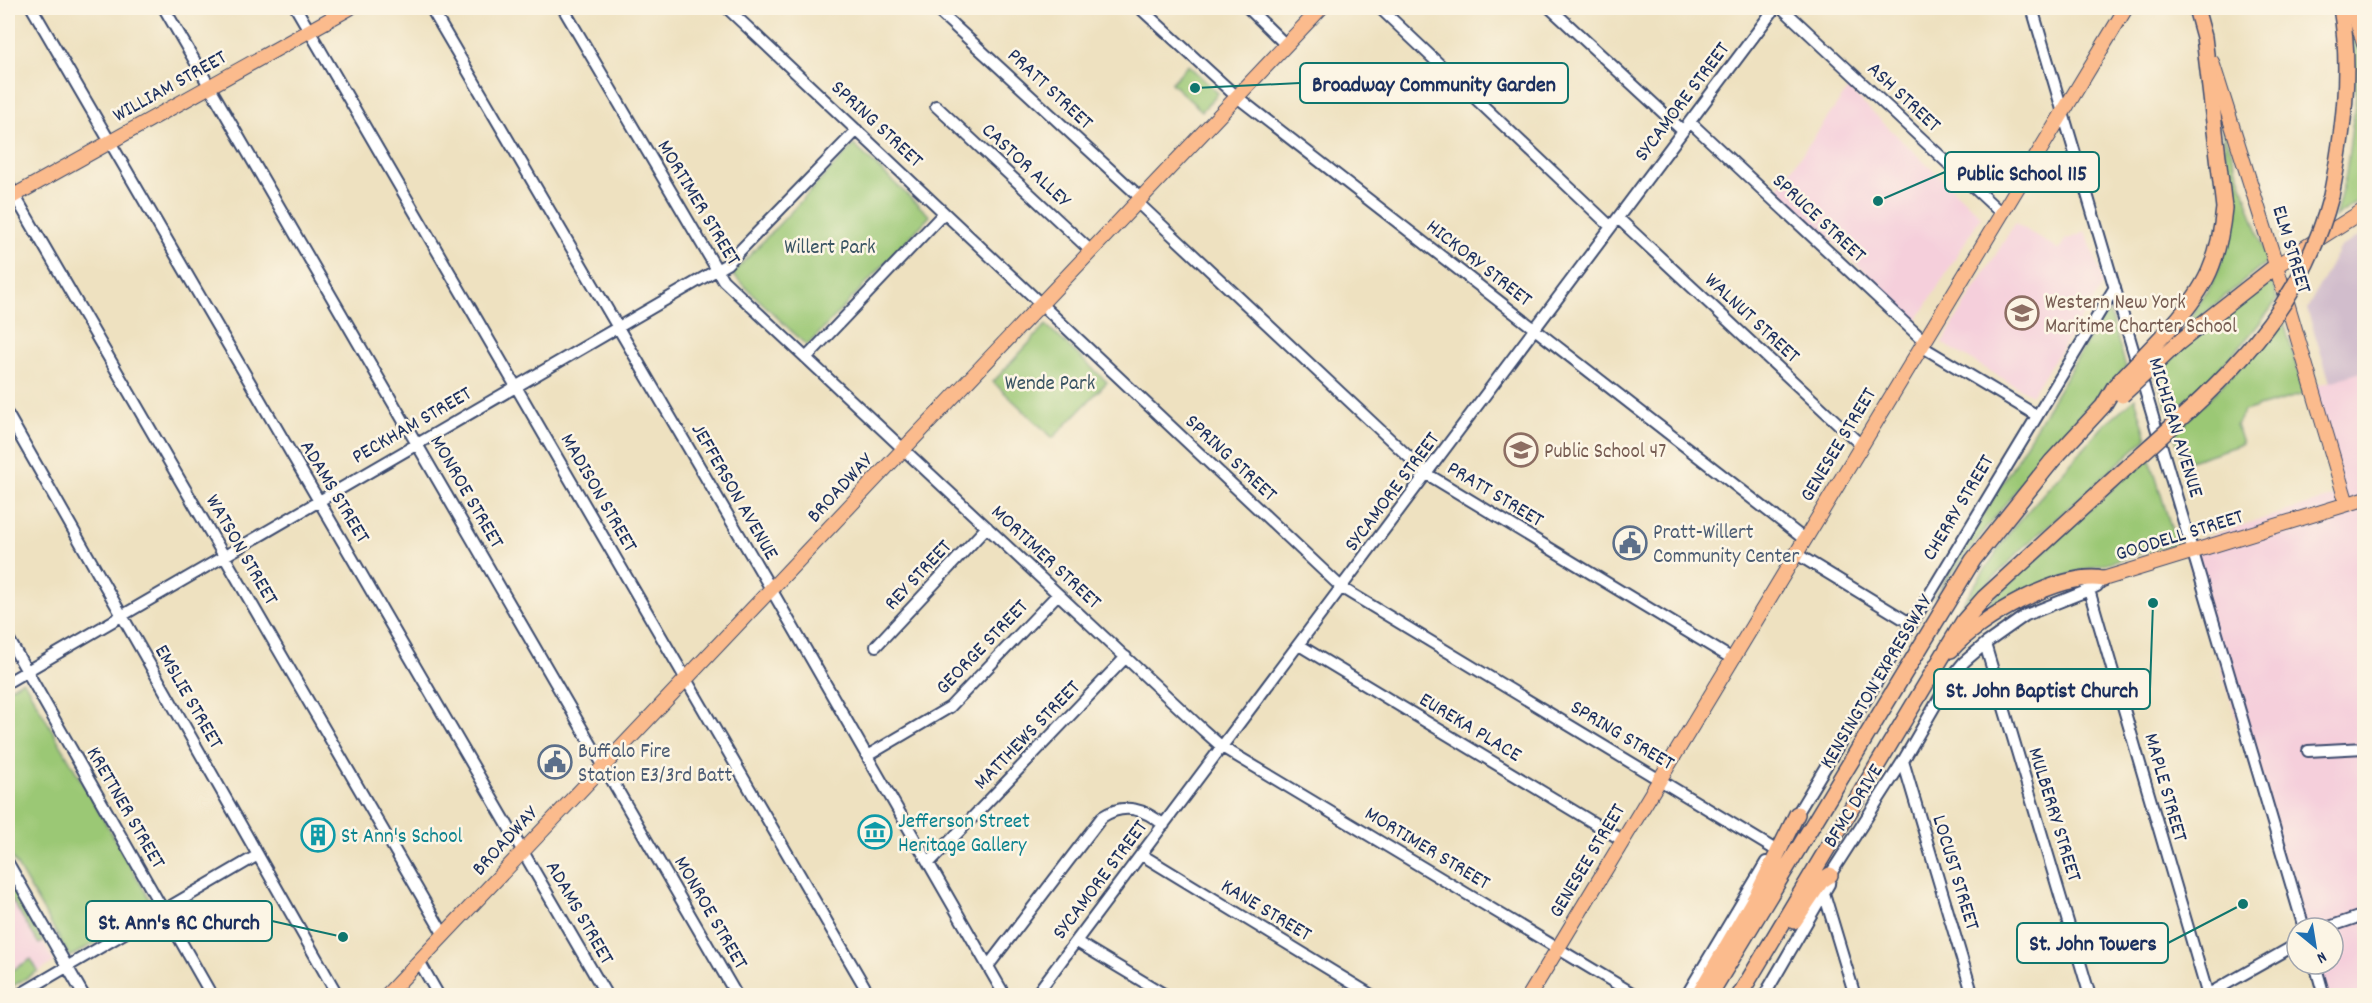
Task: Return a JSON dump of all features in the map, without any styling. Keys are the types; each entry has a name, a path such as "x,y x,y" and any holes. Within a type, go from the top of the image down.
{"highway":[{"name":"ELM STREET","path":"2196,8 2204,37"},
{"path":"1920,691 1949,640 1984,598 2222,381 2281,310 2310,259 2324,224 2331,196 2344,128 2345,52 2342,8"},
{"path":"2103,406 2115,387 2198,297 2212,267 2221,236 2224,208 2222,180 2204,37"},
{"path":"2103,406 2122,395 2178,343 2276,266"},
{"name":"KENSINGTON EXPRESSWAY","path":"1709,996 1974,561 2052,460 2103,406"},
{"path":"1920,691 1956,644 2002,610 2029,596 2061,585 2095,577 2103,579"},
{"name":"KENSINGTON EXPRESSWAY","path":"1741,996 1920,691"},
{"path":"1698,996 1758,893 1797,814"},
{"path":"1741,996 1821,880 1830,875"}],"main road":[{"name":"WILLIAM STREET","path":"10,193 111,141 350,8"},
{"name":"BROADWAY","path":"386,996 1321,8"},
{"name":"GENESEE STREET","path":"1529,996 2000,212 2126,8"},
{"path":"2353,8 2364,44"},
{"name":"ELM STREET","path":"2204,37 2347,504"},
{"path":"2276,266 2364,210"},
{"name":"GOODELL STREET","path":"2103,579 2364,499"}],"street":[{"name":"ADAMS STREET","path":"32,8 607,996"},
{"name":"MONROE STREET","path":"164,8 605,764 737,996"},
{"name":"MADISON STREET","path":"296,8 870,996"},
{"name":"JEFFERSON AVENUE","path":"431,8 771,589 1005,996"},
{"name":"MORTIMER STREET","path":"563,8 723,279 1222,747 1637,996"},
{"name":"SPRING STREET","path":"728,8 1342,588 1660,778 1774,849"},
{"name":"PRATT STREET","path":"935,8 1427,474 1731,658"},
{"name":"HICKORY STREET","path":"1140,8 1237,97 1804,539"},
{"path":"1248,8 1286,45"},
{"path":"1380,8 1611,227"},
{"path":"1550,8 1683,132"},
{"name":"ASH STREET","path":"1782,8 2000,212"},
{"name":"MICHIGAN AVENUE","path":"2032,8 2300,916"},
{"name":"SYCAMORE STREET","path":"1035,996 1683,132 1770,9"},
{"name":"CASTOR ALLEY","path":"936,106 1091,251"},
{"name":"SPRUCE STREET","path":"1690,122 1922,343 2036,415"},
{"name":"PECKHAM STREET","path":"8,682 727,264 857,130"},
{"name":"WATSON STREET","path":"10,193 444,935"},
{"path":"806,358 944,213"},
{"name":"WALNUT STREET","path":"1618,218 1861,445"},
{"name":"CHERRY STREET","path":"1686,996 2115,287"},
{"name":"EMSLIE STREET","path":"8,415 338,996"},
{"name":"REY STREET","path":"876,646 987,527"},
{"path":"1795,553 1910,623"},
{"name":"GOODELL STREET","path":"1985,644 2026,615 2089,590 2103,579"},
{"name":"MAPLE STREET","path":"2089,590 2207,995"},
{"name":"GEORGE STREET","path":"867,756 950,708 1058,594"},
{"name":"KRETTNER STREET","path":"8,638 213,996"},
{"name":"BFMC DRIVE","path":"1764,996 1824,893 1830,875 1903,760 1951,678 1985,644"},
{"name":"MULBERRY STREET","path":"1985,644 2090,996"},
{"name":"EUREKA PLACE","path":"1299,645 1622,840"},
{"name":"MATTHEWS STREET","path":"929,863 1126,657"},
{"path":"2308,751 2364,748"},
{"name":"LOCUST STREET","path":"1903,760 1973,996"},
{"path":"988,966 1102,817 1120,809 1133,808 1146,812 1164,825"},
{"path":"17,996 258,855"},
{"name":"KANE STREET","path":"1142,855 1373,996"},
{"path":"8,862 84,996"},
{"path":"1824,893 1855,996"},
{"path":"2345,922 2364,915"},
{"path":"1077,942 1167,996"},
{"path":"2207,995 2285,951"},
{"path":"418,961 439,996"},
{"path":"2318,976 2324,996"}],"shaded area":[{"path":"1848,89 1981,216 1917,321 1777,189"},
{"name":"Western New York Maritime Charter School","path":"2015,223 2059,250 2065,240 2086,232 2104,284 2031,395 1942,343"},
{"path":"2364,234 2364,371 2330,382 2307,309 2340,247"},
{"path":"2364,371 2364,995 2319,995 2313,976 2345,976 2345,916 2295,916 2184,544 2338,495 2305,389"},
{"path":"8,881 54,962 8,990"}],"green space":[{"path":"2349,13 2364,63 2364,198 2335,217 2346,174 2356,95"},
{"path":"1188,65 1218,93 1202,111 1171,83"},
{"path":"2222,124 2266,257 2265,264 2189,325 2194,312 2216,276 2227,239 2229,201"},
{"name":"Willert Park","path":"854,145 930,216 807,346 732,274"},
{"path":"2272,282 2277,300 2265,316 2227,360 2170,414 2155,375 2196,337"},
{"path":"2109,311 2126,367 2049,449 1934,598 2092,333"},
{"path":"2284,322 2304,394 2244,411 2236,425 2242,444 2184,463 2174,434"},
{"name":"Wende Park","path":"1046,325 1107,382 1053,438 993,382"},
{"path":"2135,398 2147,438 2024,547 1950,622 2012,529 2105,424"},
{"path":"2149,455 2176,544 2098,565 2048,582 2024,592 1977,619 1991,601"},
{"path":"22,681 155,909 70,957 8,850 8,689"},
{"path":"8,882 43,942 39,944 8,894"},
{"path":"31,959 38,971 8,989 8,973"}],"place":[{"name":"Broadway Community Garden","path":"1195,88"},
{"name":"Public School 115","path":"1878,201"},
{"name":"Western New York Maritime Charter School","path":"2022,313"},
{"name":"Public School 47","path":"1521,450"},
{"name":"Pratt-Willert Community Center","path":"1630,543"},
{"name":"St. John Baptist Church","path":"2153,603"},
{"name":"Buffalo Fire Station E3/3rd Batt","path":"555,762"},
{"name":"Jefferson Street Heritage Gallery","path":"875,832"},
{"name":"St Ann's School","path":"318,835"},
{"name":"St. John Towers","path":"2243,904"},
{"name":"St. Ann's RC Church","path":"343,937"}]}
